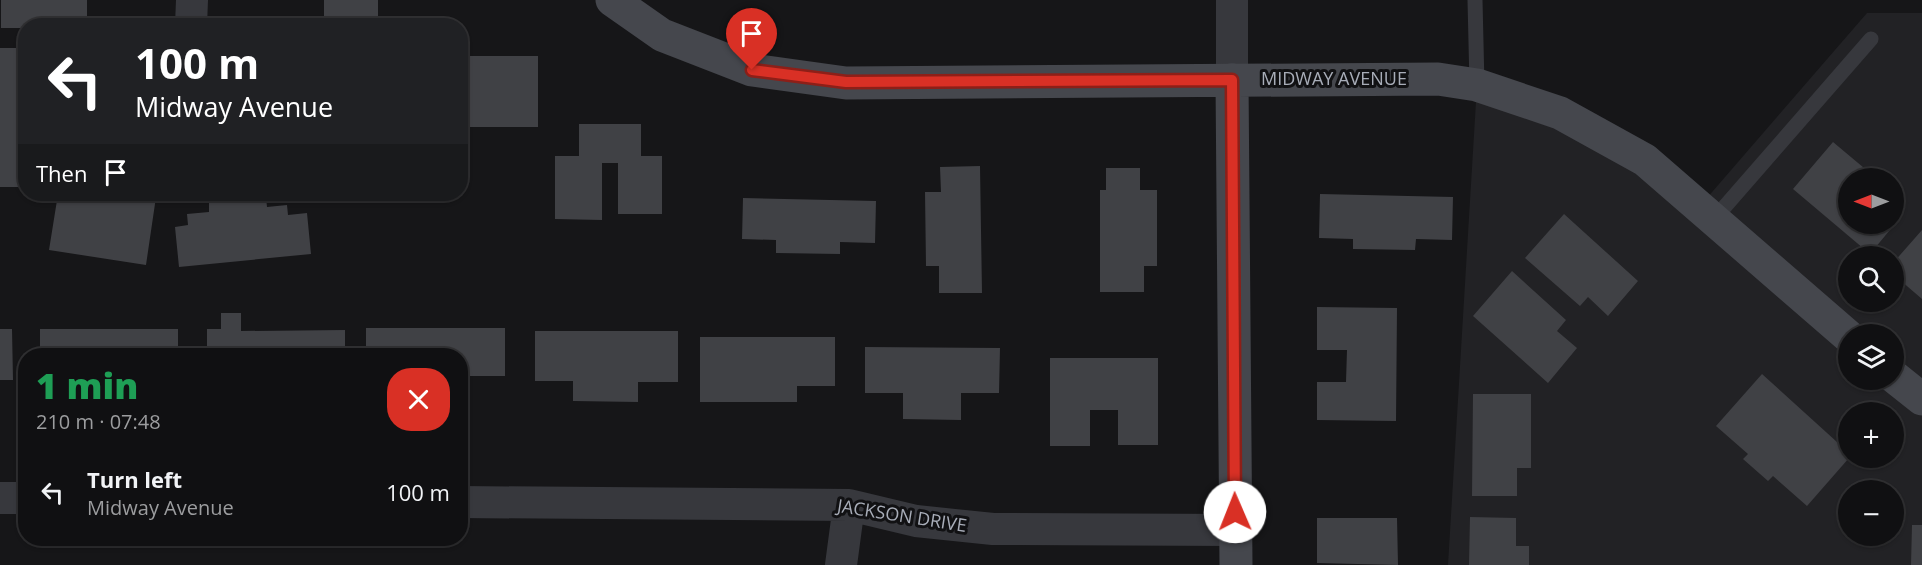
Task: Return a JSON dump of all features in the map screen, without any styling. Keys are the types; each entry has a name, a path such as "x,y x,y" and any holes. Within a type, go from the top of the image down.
{"street":[{"path":"191,18 192,0"},
{"name":"MIDWAY AVENUE","path":"612,0 662,35 752,70 834,81 1438,79 1477,86 1560,113 1645,160 1838,327"},
{"path":"1232,0 1236,565"},
{"path":"1904,385 1922,399"},
{"path":"0,498 18,498"},
{"name":"JACKSON DRIVE","path":"468,502 849,505 916,521 993,529 1235,530"},
{"path":"841,565 849,505"}],"lane":[{"path":"1475,0 1477,86"},
{"path":"1714,219 1871,39"}],"shaded area":[{"path":"1867,13 1922,13 1922,565 1448,565 1477,85 1700,206"}],"building":[{"path":"1,0 87,0 87,18 18,18 18,28 1,28"},
{"path":"324,0 378,0 378,18 324,18"},
{"path":"0,48 18,48 18,187 0,187"},
{"path":"468,56 538,56 538,127 468,127"},
{"path":"579,124 641,124 641,156 662,156 662,214 618,214 618,163 602,163 602,220 555,219 555,156 579,156"},
{"path":"1833,142 1864,168 1838,168 1838,227 1793,189"},
{"path":"980,166 982,293 939,293 939,266 926,266 925,192 941,192 940,167"},
{"path":"1106,168 1140,168 1140,190 1157,190 1157,266 1144,266 1144,292 1100,292 1100,190 1106,190"},
{"path":"1320,194 1453,197 1452,240 1416,239 1415,250 1353,249 1353,239 1319,238"},
{"path":"743,198 876,201 875,243 840,242 840,254 776,253 776,240 742,239"},
{"path":"57,201 155,201 146,265 49,250"},
{"path":"266,201 267,207 287,205 288,215 307,213 311,254 179,267 175,227 188,225 187,214 209,212 209,203"},
{"path":"1564,214 1638,281 1608,316 1588,297 1580,306 1525,258"},
{"path":"1922,230 1922,299 1904,283 1904,250"},
{"path":"1846,234 1887,234 1877,246 1861,246"},
{"path":"1512,271 1566,320 1557,331 1577,348 1548,383 1473,316"},
{"path":"1317,307 1397,308 1396,421 1317,420 1317,382 1346,382 1347,350 1317,350"},
{"path":"221,313 241,313 241,331 345,330 345,348 207,348 207,329 221,329"},
{"path":"366,328 505,328 505,376 470,376 470,402 468,402 468,348 366,348"},
{"path":"0,329 12,329 13,380 0,380"},
{"path":"40,329 178,329 178,348 40,348"},
{"path":"535,331 678,331 678,382 638,382 638,402 573,401 573,381 535,381"},
{"path":"700,337 835,337 835,386 797,386 797,402 700,402"},
{"path":"865,347 1000,348 999,393 961,393 961,420 903,419 903,393 865,393"},
{"path":"1050,358 1158,358 1158,445 1118,445 1118,410 1090,410 1090,446 1050,446"},
{"path":"1762,374 1838,443 1838,468 1840,468 1807,506 1773,476 1768,481 1743,459 1748,454 1716,426"},
{"path":"1473,394 1531,394 1531,468 1517,468 1517,496 1472,496"},
{"path":"1470,517 1516,518 1516,546 1529,546 1529,565 1469,565"},
{"path":"1317,518 1397,518 1398,565 1317,563"},
{"path":"1912,525 1922,525 1922,565 1911,565"}],"route":[{"path":"752,70 846,82 1232,80 1235,512"}]}
